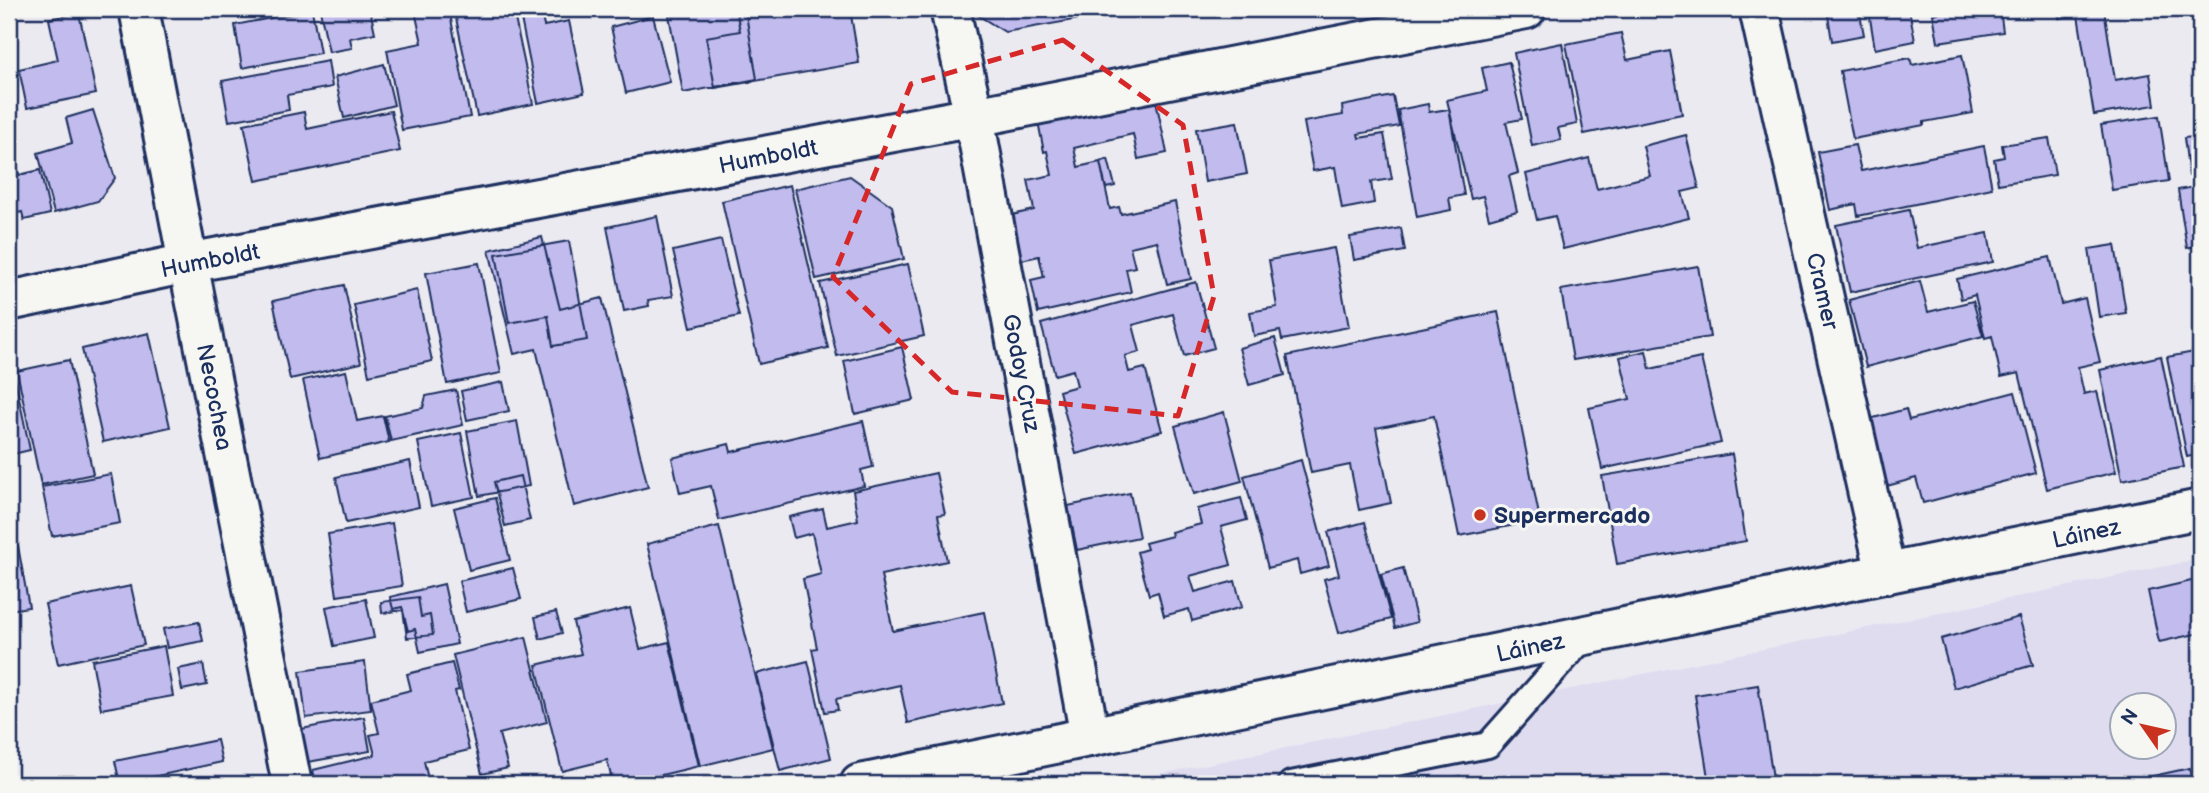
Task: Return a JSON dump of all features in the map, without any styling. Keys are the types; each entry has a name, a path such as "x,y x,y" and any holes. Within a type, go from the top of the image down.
{"street":[{"name":"Necochea","path":"139,9 292,784"},
{"name":"Godoy Cruz","path":"950,9 974,117 1090,737"},
{"name":"Humboldt","path":"9,300 188,263 974,117 1526,9"},
{"name":"Cramer","path":"1759,9 1886,574"},
{"name":"Láinez","path":"860,784 2200,509"}],"lane":[{"path":"1291,784 1488,746 1586,635"}],"highlighted area":[{"path":"1063,40 1183,125 1214,296 1178,416 952,392 833,277 911,84"}],"shaded area":[{"path":"2200,559 2200,784 1111,784"}],"building":[{"path":"370,9 375,33 350,38 352,48 329,52 320,10"},
{"path":"449,9 470,117 402,130 387,50 422,43 415,11"},
{"path":"454,9 513,9 533,104 477,116"},
{"path":"519,9 540,9 544,26 569,21 584,93 538,103"},
{"path":"597,9 622,9 598,13"},
{"path":"703,9 745,9 757,79 683,93 669,15"},
{"path":"736,9 850,9 859,63 715,88 706,37 740,31"},
{"path":"968,9 1089,9 1091,17 1005,32"},
{"path":"1827,9 1859,9 1864,35 1832,41"},
{"path":"1909,9 1915,41 1875,49 1869,12"},
{"path":"1956,9 2000,9 2003,32 1938,42 1933,14"},
{"path":"2057,9 2104,9 2115,80 2150,74 2155,105 2094,115 2078,15 2059,18"},
{"path":"312,10 320,53 242,68 235,25"},
{"path":"79,13 96,94 27,108 19,69 58,60 49,19"},
{"path":"653,16 670,82 626,93 611,27"},
{"path":"1621,33 1627,60 1670,51 1682,114 1584,134 1566,44"},
{"path":"1562,43 1577,124 1558,128 1561,140 1532,146 1514,53"},
{"path":"1962,55 1973,113 1853,139 1840,71 1910,58 1912,65"},
{"path":"328,61 332,87 287,95 289,110 229,121 222,81"},
{"path":"1509,62 1522,119 1506,122 1518,173 1509,176 1517,211 1489,219 1483,196 1471,199 1447,100 1487,91 1482,68"},
{"path":"384,64 394,105 344,118 335,77"},
{"path":"1155,96 1167,153 1138,159 1133,134 1074,148 1078,167 1100,162 1110,209 1119,207 1121,214 1175,202 1191,279 1167,284 1157,241 1130,247 1135,267 1126,269 1131,292 1038,313 1031,280 1044,277 1039,256 1021,260 1012,215 1034,210 1028,180 1052,175 1047,151 1044,152 1036,111"},
{"path":"1393,96 1399,126 1358,134 1359,138 1384,134 1392,179 1371,182 1374,203 1342,209 1335,167 1313,171 1304,122 1343,115 1342,106"},
{"path":"1428,104 1429,112 1449,109 1464,195 1449,198 1451,210 1417,217 1398,110"},
{"path":"93,110 115,178 98,201 54,213 38,153 72,143 66,118"},
{"path":"391,111 400,151 256,181 244,124 304,112 307,129"},
{"path":"2159,116 2169,181 2112,190 2101,125"},
{"path":"1237,122 1247,174 1205,182 1196,129"},
{"path":"1686,135 1699,188 1682,192 1689,218 1563,249 1555,216 1537,220 1526,174 1589,158 1597,189 1650,176 1643,146"},
{"path":"2200,136 2200,175 2189,176 2184,138"},
{"path":"2049,138 2055,175 1998,184 1994,159 2004,157 2002,145"},
{"path":"1855,145 1861,171 1984,146 1992,188 1858,216 1856,204 1830,210 1818,152"},
{"path":"15,158 19,175 40,170 50,214 24,220 22,212 9,215 9,159"},
{"path":"1108,159 1115,186 1106,188 1100,162"},
{"path":"850,176 892,206 904,259 816,279 795,189"},
{"path":"790,185 828,348 759,364 722,201"},
{"path":"2200,186 2200,245 2187,248 2178,190"},
{"path":"1909,210 1917,248 1988,233 1993,262 1850,292 1836,225"},
{"path":"657,216 673,296 648,300 649,306 624,311 607,227"},
{"path":"1401,228 1405,251 1354,260 1350,237"},
{"path":"542,237 560,309 602,298 648,487 574,506 536,349 514,354 489,250"},
{"path":"721,240 739,316 691,327 673,251"},
{"path":"569,241 587,340 553,346 548,316 509,323 496,254"},
{"path":"2115,245 2126,313 2099,317 2089,249"},
{"path":"1334,248 1349,327 1282,340 1280,331 1254,336 1250,312 1277,307 1269,260"},
{"path":"2050,257 2061,304 2085,298 2100,362 2078,367 2084,394 2097,391 2116,472 2047,489 2019,373 2001,377 1992,336 1985,338 1975,295 1961,299 1957,279"},
{"path":"479,263 501,373 447,384 426,273"},
{"path":"908,264 924,336 837,356 820,283"},
{"path":"1698,266 1710,337 1573,360 1561,290"},
{"path":"1920,281 1928,312 1973,301 1983,336 1866,367 1849,300"},
{"path":"1196,282 1214,348 1184,356 1173,314 1133,325 1140,352 1125,356 1129,372 1145,368 1162,431 1076,454 1059,391 1077,386 1073,370 1055,375 1041,324"},
{"path":"344,285 361,363 290,379 273,301"},
{"path":"417,290 432,361 369,375 354,305"},
{"path":"1498,312 1540,520 1459,536 1434,416 1376,428 1391,503 1359,510 1350,465 1311,473 1287,356"},
{"path":"149,333 170,427 103,442 82,349"},
{"path":"1275,338 1285,375 1249,385 1239,348"},
{"path":"902,347 914,400 855,414 844,361"},
{"path":"1646,351 1650,369 1701,358 1721,443 1602,469 1589,408 1630,399 1620,357"},
{"path":"2200,351 2200,454 2187,457 2167,357"},
{"path":"2161,356 2184,467 2122,480 2100,370"},
{"path":"69,360 93,474 41,485 17,371"},
{"path":"346,371 357,421 383,416 389,442 320,458 303,380"},
{"path":"14,374 30,450 9,455 9,375"},
{"path":"503,382 509,411 467,420 461,391"},
{"path":"456,390 463,425 391,441 385,416 423,408 426,396"},
{"path":"2015,392 2036,473 1923,503 1916,478 1876,489 1859,422 1906,409 1909,420"},
{"path":"1224,412 1242,481 1194,494 1175,426"},
{"path":"517,421 529,486 479,496 467,431"},
{"path":"863,421 873,467 861,470 864,486 719,520 711,486 680,493 672,458 729,444 731,452"},
{"path":"461,433 474,497 431,506 418,442"},
{"path":"1732,454 1746,541 1617,564 1602,476"},
{"path":"1301,460 1329,566 1300,574 1297,560 1268,568 1244,476"},
{"path":"410,461 419,507 346,523 336,477"},
{"path":"936,473 945,514 938,515 947,561 881,575 893,631 984,612 1002,703 908,723 900,685 836,699 838,710 825,712 812,649 817,648 803,579 821,574 812,533 794,538 789,517 823,509 827,527 858,520 853,491"},
{"path":"111,474 120,523 52,536 42,487"},
{"path":"520,476 530,520 505,526 494,482"},
{"path":"1130,493 1139,537 1077,550 1068,506"},
{"path":"495,498 510,560 469,570 454,508"},
{"path":"1241,498 1247,520 1221,527 1231,565 1190,576 1195,592 1235,581 1242,607 1192,621 1189,609 1164,616 1158,592 1149,595 1137,552 1147,549 1145,543 1201,524 1197,509"},
{"path":"1365,522 1391,619 1339,633 1324,579 1339,575 1328,532"},
{"path":"392,523 402,586 337,596 328,534"},
{"path":"719,526 773,748 700,766 647,544"},
{"path":"18,546 29,607 9,610 9,548"},
{"path":"513,568 521,599 466,612 459,581"},
{"path":"1403,568 1417,622 1395,628 1381,574"},
{"path":"2200,579 2200,633 2159,642 2148,591"},
{"path":"444,584 457,644 420,652 415,629 408,631 402,607 393,609 390,597"},
{"path":"131,586 144,645 58,664 45,604"},
{"path":"418,597 421,617 430,615 433,635 407,638 403,610 382,613 381,602"},
{"path":"366,599 374,638 334,646 326,607"},
{"path":"630,608 640,649 669,642 699,766 624,784 613,784 607,760 562,771 536,665 581,654 573,622"},
{"path":"556,612 562,633 540,639 535,617"},
{"path":"2019,617 2033,665 1954,688 1941,639"},
{"path":"199,622 203,641 167,648 163,629"},
{"path":"526,637 547,722 499,734 508,768 482,774 453,655"},
{"path":"164,646 173,696 101,709 92,660"},
{"path":"808,661 831,758 780,771 756,674"},
{"path":"365,662 371,710 306,718 300,671"},
{"path":"452,663 459,690 455,691 469,750 424,761 429,784 316,784 313,770 375,755 370,735 379,733 371,700 411,690 407,674"},
{"path":"203,664 207,685 182,690 178,669"},
{"path":"1758,685 1774,784 1709,784 1695,695"},
{"path":"364,717 370,751 302,763 296,730"},
{"path":"217,740 222,762 120,784 115,761"},
{"path":"2190,768 2194,784 2116,784"},
{"path":"1460,776 1462,784 1418,784"}],"place":[{"name":"Supermercado","path":"1480,515"}]}
